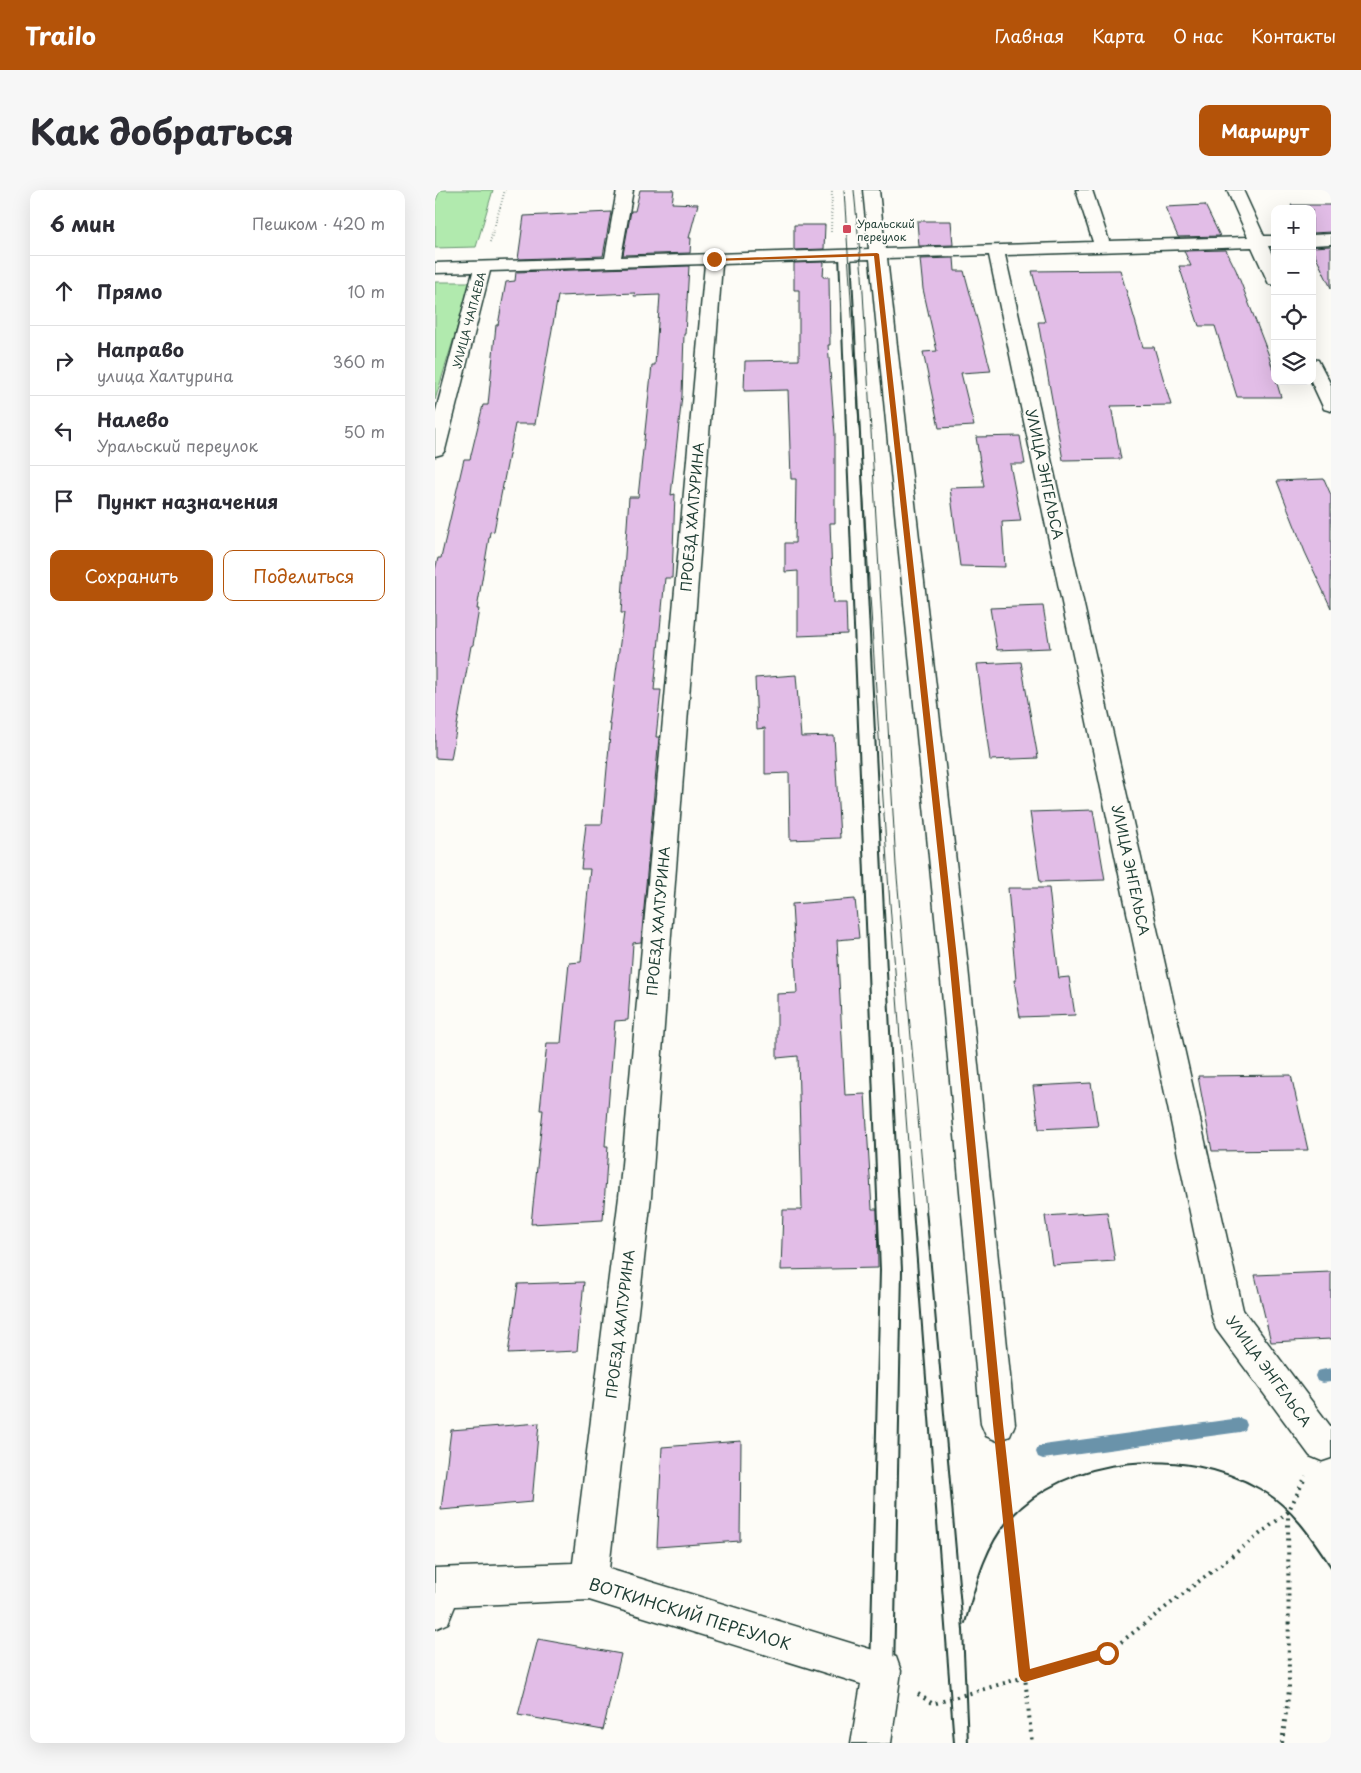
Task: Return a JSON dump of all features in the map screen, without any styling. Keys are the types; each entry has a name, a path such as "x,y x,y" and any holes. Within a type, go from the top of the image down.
{"street":[{"path":"612,262 625,190"},
{"path":"871,190 952,948 998,1424"},
{"path":"1084,190 1102,245"},
{"path":"1235,190 1271,271"},
{"path":"1316,240 1331,239"},
{"path":"435,268 1271,241"},
{"name":"УЛИЦА ЭНГЕЛЬСА","path":"996,249 1228,1317 1326,1453"},
{"name":"ПРОЕЗД ХАЛТУРИНА","path":"589,1581 635,1197 714,259"},
{"name":"УЛИЦА ЧАПАЕВА","path":"435,450 483,266"},
{"path":"1316,373 1331,405"},
{"name":"ВОТКИНСКИЙ ПЕРЕУЛОК","path":"437,1595 589,1581 882,1671"},
{"path":"871,1743 882,1671"}],"lane":[{"path":"845,255 891,1270 882,1671 890,1743"}],"path":[{"name":"УЛИЦА ЧАПАЕВА","path":"483,266 505,190"},
{"path":"831,237 832,190"},
{"path":"998,1424 1032,1743"},
{"path":"882,1671 933,1704 1107,1653 1288,1512 1326,1453"},
{"path":"1282,1743 1289,1690 1288,1512"}],"green space":[{"path":"440,190 493,190 476,247 435,248 435,202"},
{"path":"435,282 471,282 435,400"}],"building":[{"path":"640,190 674,190 672,203 698,204 689,238 691,238 690,253 623,255 631,211 635,211"},
{"path":"1205,205 1220,236 1178,237 1165,207"},
{"path":"1316,205 1331,205 1331,232 1316,233"},
{"path":"611,212 603,256 518,259 524,216"},
{"path":"917,221 951,221 953,245 919,246"},
{"path":"794,225 825,225 824,249 794,250"},
{"path":"1331,246 1331,288 1316,257 1316,247"},
{"path":"1226,250 1236,270 1268,353 1271,363 1271,385 1277,385 1281,397 1237,397 1215,326 1199,326 1179,266 1191,266 1184,251"},
{"path":"954,258 955,271 964,271 991,371 961,373 974,426 939,428 923,352 937,351 923,289 920,259"},
{"path":"824,262 823,277 829,277 830,345 828,345 835,434 835,523 830,523 833,603 846,603 847,634 798,636 798,571 785,572 785,543 795,543 796,479 791,479 788,390 744,391 745,361 799,360 799,290 794,290 794,263"},
{"path":"689,266 682,396 671,495 675,494 672,578 665,578 654,690 661,690 656,737 659,737 641,942 633,943 628,1020 615,1021 605,1146 608,1146 603,1220 531,1224 543,1110 540,1110 547,1043 561,1043 569,963 581,962 590,869 581,869 586,824 602,824 611,724 609,724 624,613 621,613 629,497 638,497 652,365 655,365 660,295 634,296 635,293 558,296 535,424 515,424 494,531 490,532 473,645 471,646 451,759 435,758 435,570 438,558 441,558 464,459 470,459 483,405 488,405 496,325 498,325 506,282 515,281 516,272"},
{"path":"1120,270 1143,347 1154,347 1171,405 1111,406 1121,459 1063,460 1038,322 1045,322 1032,271"},
{"path":"1020,436 1025,464 1010,464 1021,521 1002,522 1005,567 960,566 950,488 984,487 976,437"},
{"path":"1324,479 1331,495 1331,608 1305,552 1277,481"},
{"path":"1043,606 1050,648 997,650 990,608"},
{"path":"1021,662 1038,758 990,760 977,664"},
{"path":"796,675 801,737 834,736 840,838 790,840 789,773 765,774 765,728 757,729 755,678"},
{"path":"1093,810 1105,880 1040,882 1030,812"},
{"path":"1008,888 1049,888 1059,978 1069,977 1075,1015 1020,1017 1014,980 1016,980"},
{"path":"855,899 859,938 837,940 845,1095 865,1094 872,1209 877,1209 878,1268 781,1270 783,1210 802,1210 798,1056 777,1058 777,994 797,993 792,904"},
{"path":"1291,1075 1308,1150 1212,1151 1198,1076"},
{"path":"1091,1083 1098,1126 1039,1129 1033,1086"},
{"path":"1107,1212 1115,1261 1052,1265 1045,1216"},
{"path":"1331,1272 1331,1339 1271,1342 1255,1275"},
{"path":"584,1282 577,1351 508,1354 518,1284"},
{"path":"539,1423 532,1502 441,1510 451,1430"},
{"path":"741,1441 740,1541 657,1547 662,1447"},
{"path":"538,1639 621,1654 603,1730 518,1715"}],"waterway":[{"path":"1322,1376 1331,1375"},
{"path":"1043,1452 1240,1425"}],"tram line":[{"path":"844,190 888,877 913,1210"},
{"path":"854,190 862,275 896,865 926,1210"},
{"path":"913,1209 954,1743"},
{"path":"926,1209 963,1630 968,1743"},
{"path":"965,1623 986,1557 992,1544 1007,1522 1032,1499 1061,1482 1093,1470 1127,1463 1163,1462 1197,1466 1230,1475 1260,1489 1281,1504 1291,1514 1308,1534 1331,1567"}],"place":[{"name":"Уральский переулок","path":"847,229"}],"route":[{"path":"714,259 877,254 953,958 998,1424 1025,1676 1107,1653"}]}
